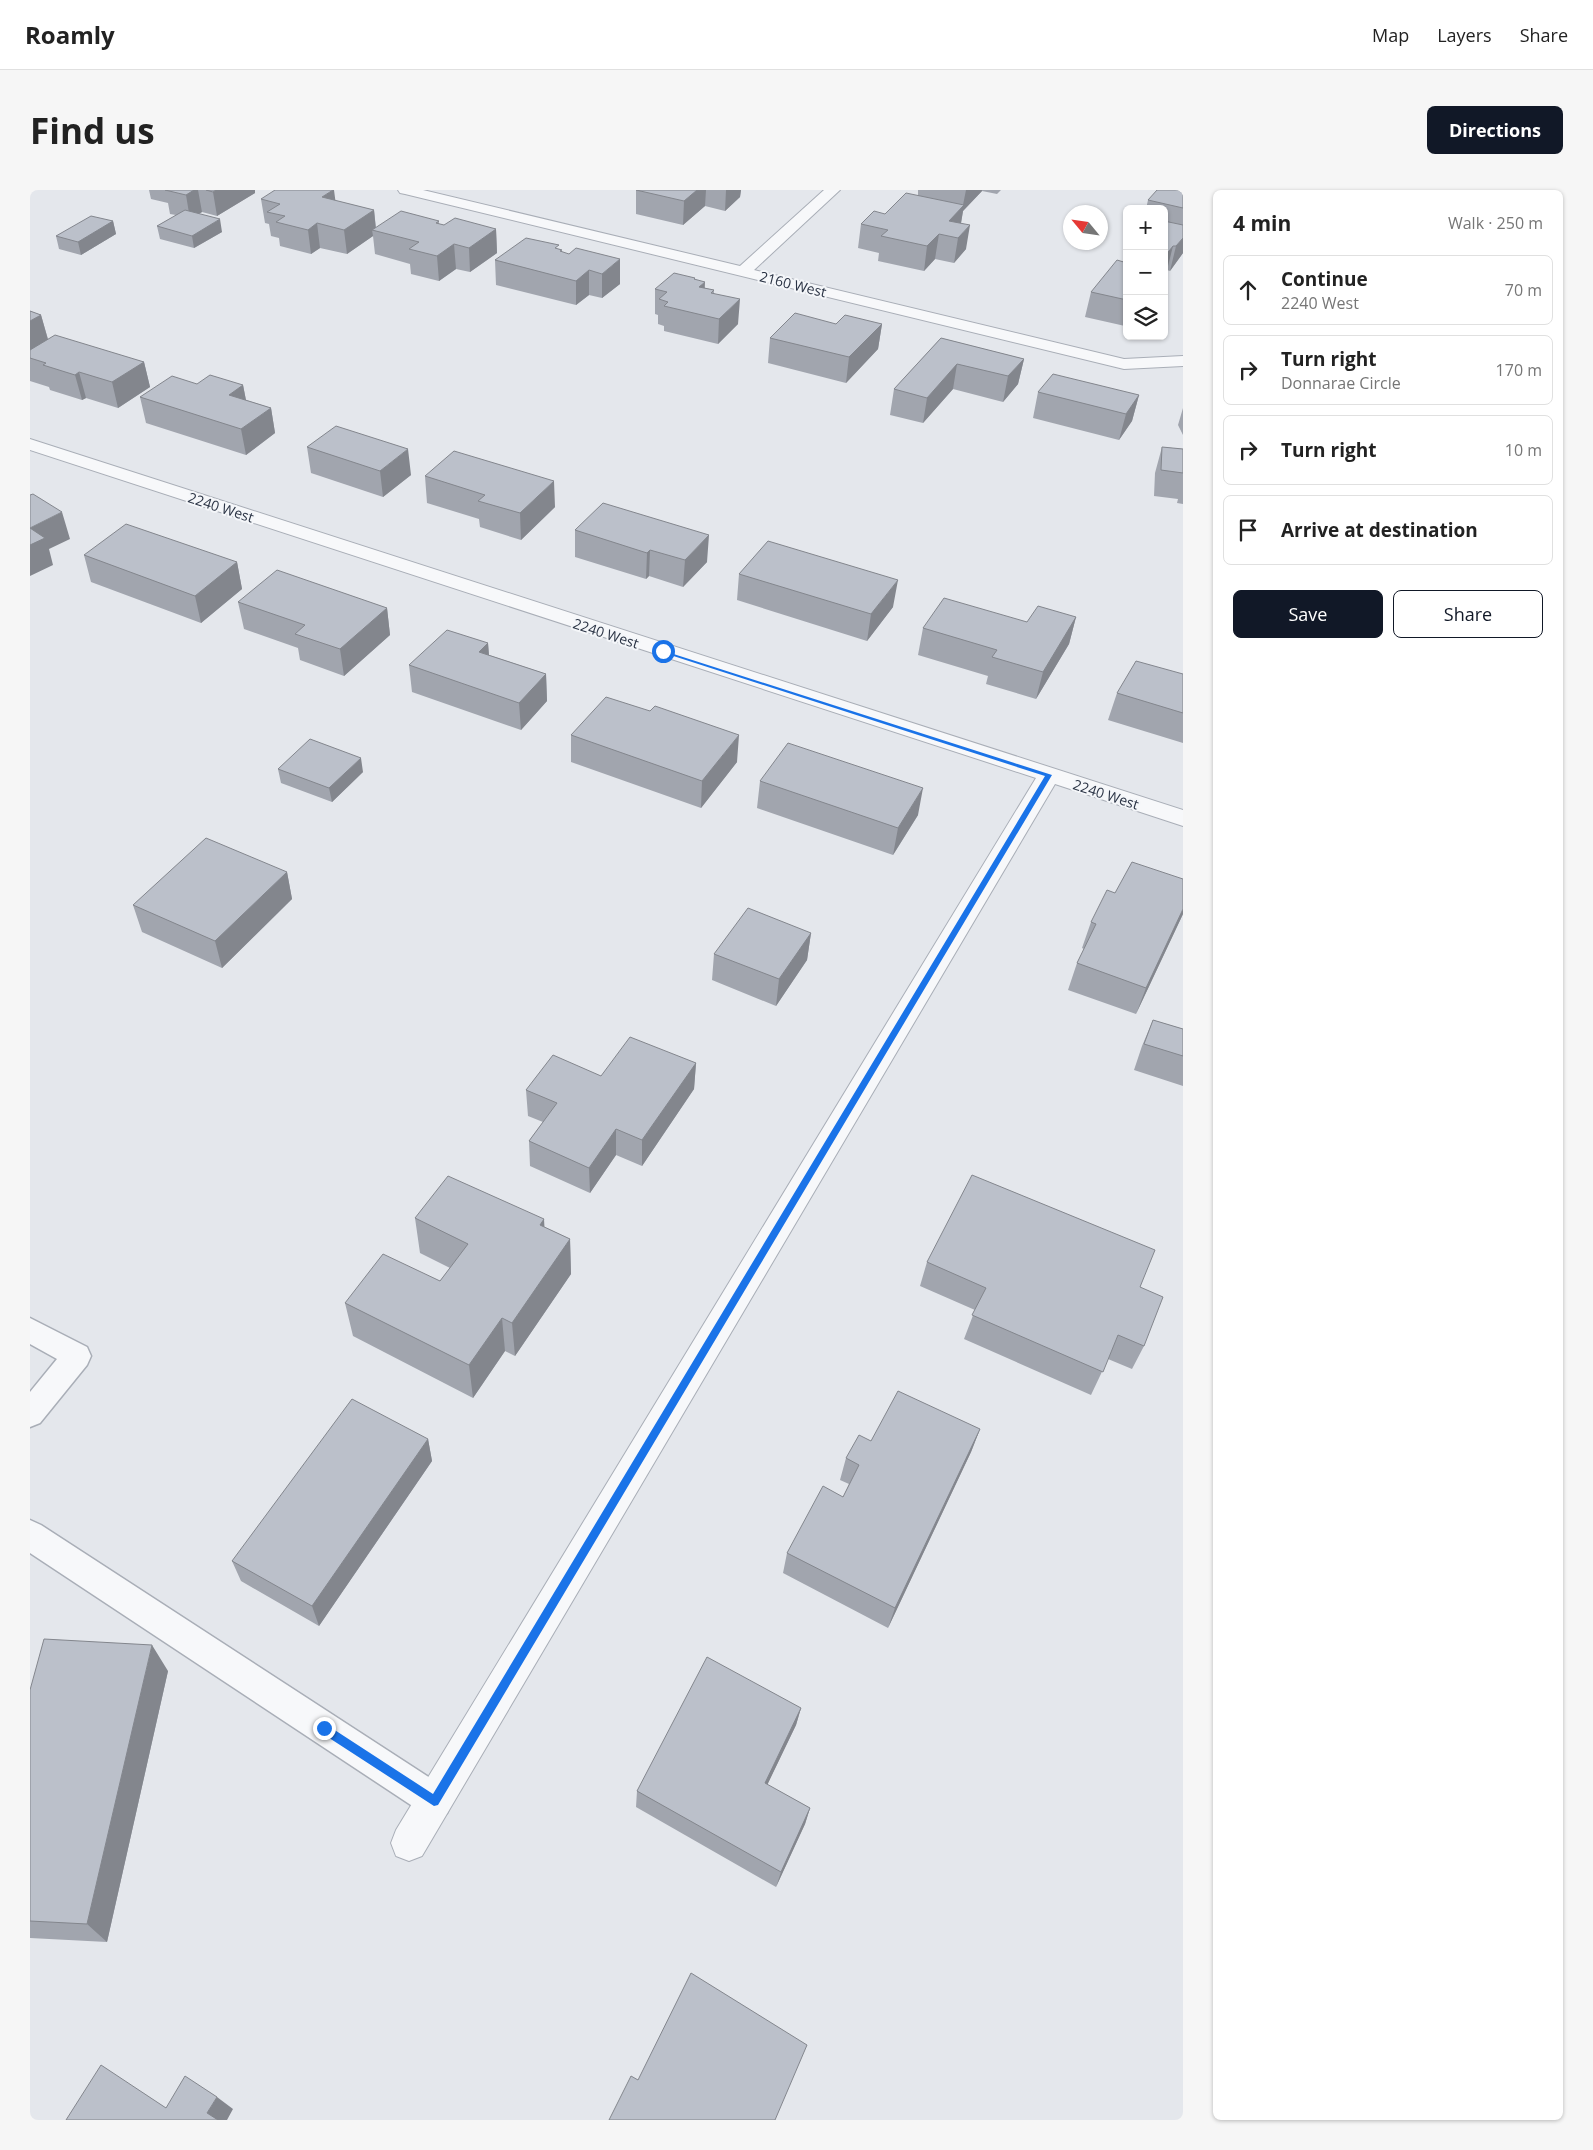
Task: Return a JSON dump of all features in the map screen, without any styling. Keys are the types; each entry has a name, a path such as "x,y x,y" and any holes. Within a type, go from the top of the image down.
{"street":[{"name":"2160 West","path":"405,190 1124,364 1183,361"},
{"path":"743,272 833,190"},
{"name":"2240 West","path":"30,444 1183,818"},
{"path":"409,1844 1049,775"}],"lane":[{"path":"30,1330 77,1356 30,1414"},
{"path":"30,1535 434,1801"}],"building":[{"path":"165,190 194,190 186,195"},
{"path":"275,190 333,190 322,197 374,210 344,230 317,223 308,230 276,222 285,216 267,212 280,204 261,199"},
{"path":"636,190 697,190 684,201"},
{"path":"1157,190 1183,190 1183,208 1148,200"},
{"path":"906,193 964,205 949,221 970,225 958,238 939,234 927,246 881,236 888,230 861,224 874,211 885,214"},
{"path":"185,210 220,219 192,236 157,226"},
{"path":"401,211 439,221 436,223 444,225 455,218 496,229 469,248 454,244 437,256 409,249 419,242 372,230"},
{"path":"91,216 113,221 78,242 56,236"},
{"path":"1168,222 1183,225 1183,238 1176,246 1173,246 1168,252"},
{"path":"526,238 559,245 555,248 569,254 576,248 620,259 602,274 589,270 576,281 495,260"},
{"path":"1117,260 1123,262 1123,299 1091,292"},
{"path":"674,273 705,282 699,287 714,290 711,293 740,299 719,319 664,306 668,302 659,299 667,292 655,289"},
{"path":"30,311 41,315 30,321"},
{"path":"795,313 836,324 845,315 882,324 849,357 770,338"},
{"path":"55,335 144,362 112,382 79,372 75,375 43,365 46,363 30,358 30,350"},
{"path":"941,338 1024,359 1008,376 957,364 927,398 894,389"},
{"path":"1053,374 1139,395 1126,414 1038,392"},
{"path":"210,375 243,385 229,395 271,408 241,429 140,397 172,376 197,384"},
{"path":"336,426 408,449 380,471 307,447"},
{"path":"1162,447 1183,449 1183,473 1161,470"},
{"path":"454,451 554,481 520,513 478,501 485,495 425,476"},
{"path":"33,494 62,512 30,528 30,495"},
{"path":"603,503 709,535 685,560 650,550 647,553 575,530"},
{"path":"126,524 237,562 195,596 84,555"},
{"path":"30,528 45,538 30,545"},
{"path":"768,541 898,580 871,614 739,574"},
{"path":"277,570 387,608 340,649 295,634 305,625 238,602"},
{"path":"944,598 1027,622 1038,606 1076,617 1043,672 992,657 997,650 923,628"},
{"path":"447,630 488,643 479,652 546,674 519,703 409,665"},
{"path":"1136,661 1183,674 1183,713 1117,693"},
{"path":"606,697 650,711 655,706 739,735 702,781 571,735"},
{"path":"310,739 361,758 329,788 278,769"},
{"path":"788,743 923,788 898,828 760,781"},
{"path":"206,838 287,872 215,941 133,905"},
{"path":"1132,862 1183,879 1183,909 1146,988 1077,963 1096,924 1091,922 1107,890 1115,893"},
{"path":"748,908 811,933 779,979 714,954"},
{"path":"1153,1020 1183,1029 1183,1056 1144,1044"},
{"path":"630,1037 696,1063 642,1140 616,1129 589,1168 529,1141 557,1103 526,1090 553,1055 601,1076"},
{"path":"972,1175 1155,1250 1140,1287 1163,1297 1144,1346 1118,1335 1103,1372 972,1315 986,1288 927,1262"},
{"path":"448,1176 544,1219 540,1225 570,1239 512,1323 502,1318 469,1365 345,1303 383,1254 440,1281 468,1244 415,1218"},
{"path":"898,1391 980,1429 895,1608 787,1553 823,1486 843,1497 859,1465 846,1458 859,1435 871,1441"},
{"path":"352,1399 428,1439 312,1606 232,1561"},
{"path":"44,1639 152,1645 87,1924 30,1921 30,1690"},
{"path":"707,1657 801,1708 765,1783 810,1808 781,1872 637,1791"},
{"path":"691,1973 807,2045 775,2120 609,2120 631,2076 638,2080"},
{"path":"101,2065 166,2108 185,2076 217,2097 207,2113 218,2120 66,2120"}],"route":[{"path":"324,1728 434,1801 1049,775 663,651"}]}
